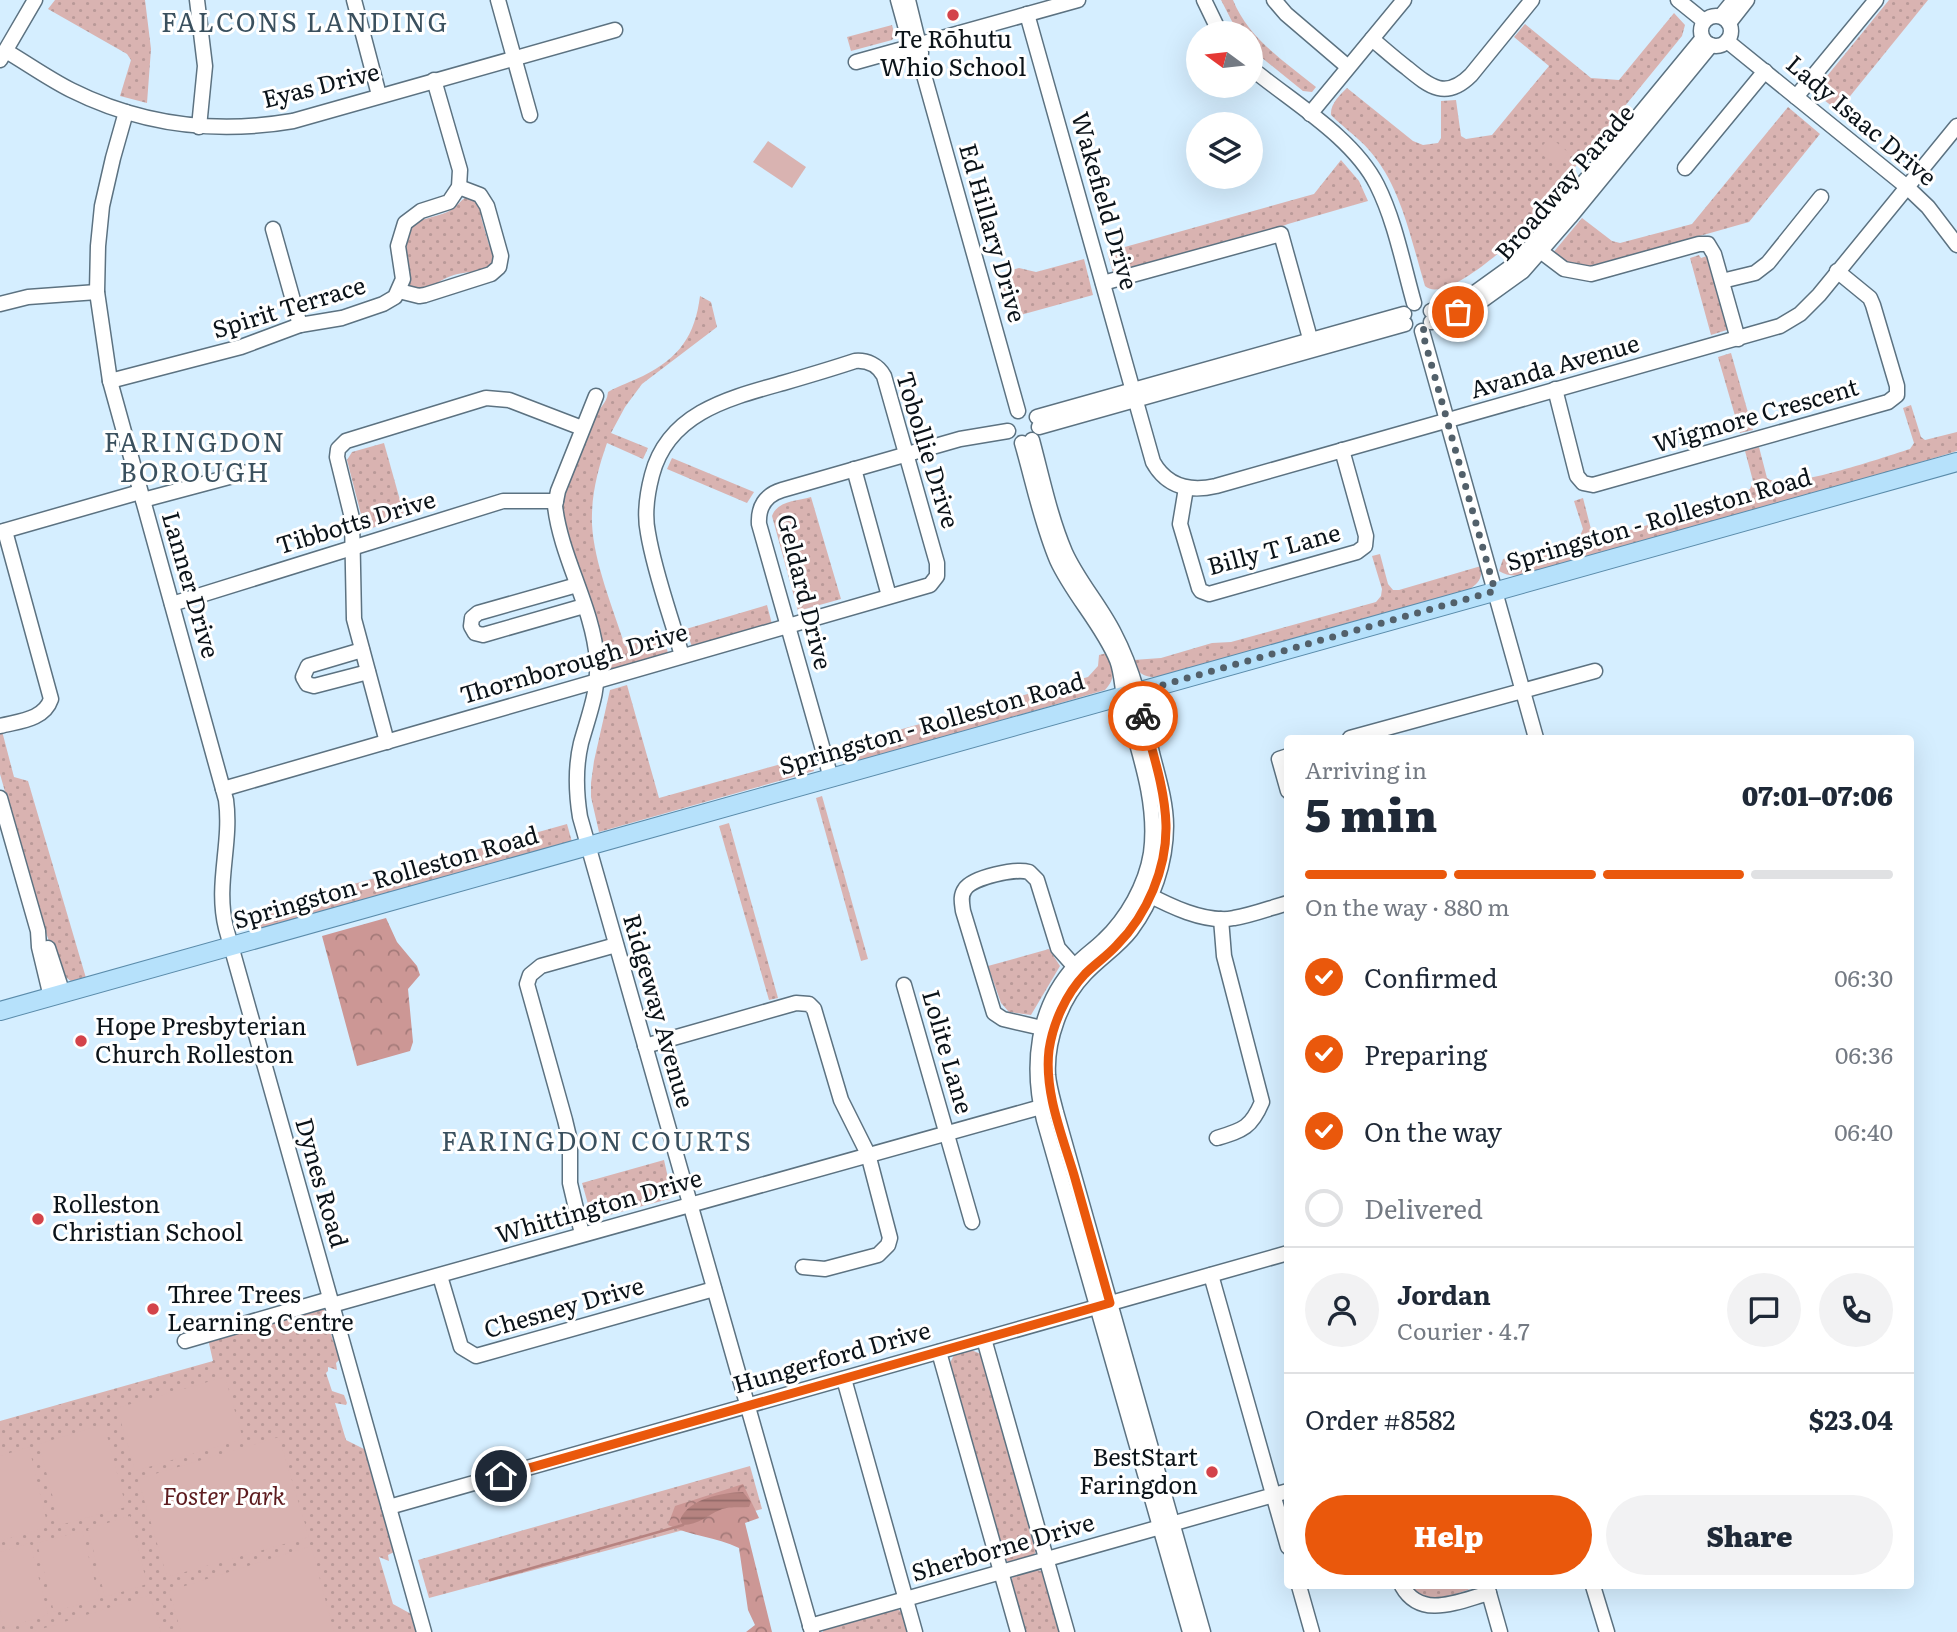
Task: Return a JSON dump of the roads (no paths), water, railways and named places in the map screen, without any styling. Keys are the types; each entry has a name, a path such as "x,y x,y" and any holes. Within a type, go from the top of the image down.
{"main road":[{"name":"Springston - Rolleston Road","path":"0,1010 231,948 1957,462"}],"street":[{"path":"3,56 35,0"},
{"path":"197,0 205,66 199,127"},
{"path":"354,0 379,95"},
{"path":"498,0 530,116"},
{"name":"Ed Hillary Drive","path":"898,0 916,46"},
{"name":"Ed Hillary Drive","path":"908,0 916,46 1018,411"},
{"path":"856,62 1078,0"},
{"path":"1204,0 1214,21"},
{"path":"1274,0 1286,14 1349,67"},
{"path":"1310,114 1404,0"},
{"path":"1372,39 1430,86 1452,88 1462,84 1471,75 1532,0"},
{"path":"1678,0 1704,21"},
{"path":"1725,20 1734,0"},
{"path":"1725,20 1747,0"},
{"path":"1796,97 1876,0"},
{"name":"Wakefield Drive","path":"1027,14 1134,395"},
{"path":"1712,16 1725,20 1731,29 1727,41 1720,46 1707,42 1700,30 1704,21 1712,16"},
{"name":"Eyas Drive","path":"3,56 68,89 126,112 199,127 253,127 293,121 615,30"},
{"name":"Lady Isaac Drive","path":"1727,41 1907,187 1928,207 1957,245"},
{"name":"Broadway Parade","path":"1428,321 1487,286 1537,249 1707,42"},
{"path":"1685,168 1765,71"},
{"path":"1264,78 1342,141 1376,183 1392,224 1412,331 1428,321"},
{"path":"399,291 425,295 491,274 499,267 501,256 487,206 480,195 459,187 460,170 434,80"},
{"name":"Lanner Drive","path":"126,112 102,206 97,292 110,381 223,789 228,823 220,889 223,920 231,948"},
{"name":"Avanda Avenue","path":"1186,488 1203,489 1216,486 1780,326 1800,314 1819,295 1957,126"},
{"name":"Spirit Terrace","path":"110,381 241,347 300,325 342,318 391,300 399,291 403,279 398,246 405,223 421,211 449,202 459,187"},
{"path":"1721,281 1755,273 1768,263 1821,197"},
{"path":"273,229 300,325"},
{"path":"1103,283 1281,234 1312,345"},
{"path":"1537,249 1564,269 1591,274 1708,244 1714,254 1738,339"},
{"name":"Wigmore Crescent","path":"1555,389 1577,476 1583,483 1593,485 1888,402 1896,395 1897,386 1873,305 1870,298 1837,271"},
{"path":"0,304 37,295 97,292"},
{"path":"1203,1632 1167,1525 1104,1305 1048,1078 1049,1047 1067,999 1083,976 1132,929 1145,893 1163,859 1166,826 1163,796 1131,694 1127,659 1065,551 1032,432 1028,411 1018,411 1010,417 1008,431 1013,439 1032,432 1134,395 1312,345 1408,314 1425,305 1447,421 1535,735"},
{"name":"Tobollie Drive","path":"682,656 650,544 646,518 648,489 653,469 663,449 680,428 710,406 734,396 861,360 875,365 884,376 937,563 939,571 935,581"},
{"path":"1134,395 1150,453 1158,471 1170,482 1186,488"},
{"path":"556,500 596,396"},
{"path":"387,742 352,609 350,507 337,457 338,449 343,443 493,398 519,403 582,428"},
{"name":"Geldard Drive","path":"831,778 759,524 760,510 767,498 776,492 960,439 1008,431"},
{"name":"Billy T Lane","path":"1186,488 1180,524 1199,588 1202,592 1209,593 1357,552 1365,546 1366,536 1342,450"},
{"path":"854,470 889,596"},
{"path":"0,726 42,713 48,708 51,699 3,531 248,472"},
{"name":"Tibbotts Drive","path":"172,604 502,501 556,500"},
{"name":"Ridgeway Avenue","path":"556,500 558,523 595,645 598,680 594,706 581,744 577,768 578,804 811,1629"},
{"name":"Thornborough Drive","path":"223,789 930,585 935,581"},
{"path":"577,584 478,613 472,618 471,626 475,633 483,635 584,606"},
{"path":"513,603 520,624"},
{"path":"362,650 308,666 303,677 307,684 314,686 368,672"},
{"path":"1361,735 1595,671"},
{"path":"1284,757 1279,759 1284,777"},
{"path":"0,798 38,931 39,947 57,995"},
{"path":"1042,1028 1003,1019 995,1013 963,911 961,900 964,890 971,884 1010,870 1029,872 1037,880 1058,948 1075,967"},
{"path":"1145,893 1190,913 1221,919 1232,919 1284,904"},
{"path":"1089,1249 1041,1107 1036,1080 1038,1047 1042,1028 1055,996 1075,967 1145,893"},
{"path":"1217,1138 1244,1129 1255,1119 1262,1102 1224,956 1221,919"},
{"path":"582,1234 570,1183 570,1142 527,984 533,971 541,966 616,945"},
{"name":"Dynes Road","path":"231,948 424,1632"},
{"name":"Lolite Lane","path":"904,985 972,1222"},
{"path":"645,1046 796,1003 809,1004 818,1019 842,1100 868,1154 890,1238 888,1245 878,1255 825,1269 803,1267"},
{"name":"Whittington Drive","path":"185,1341 440,1276 1041,1107"},
{"name":"Hungerford Drive","path":"389,1507 1284,1254"},
{"path":"1211,1275 1284,1534"},
{"name":"Chesney Drive","path":"440,1276 461,1347 476,1356 713,1289"},
{"path":"984,1339 1068,1632"},
{"path":"939,1352 1018,1632"},
{"path":"844,1379 915,1632"},
{"name":"Sherborne Drive","path":"811,1629 906,1599 1284,1492"},
{"path":"1167,1525 1190,1632"},
{"path":"1300,1589 1312,1632"},
{"path":"1405,1589 1413,1599 1433,1606 1488,1589 1500,1632"},
{"path":"1594,1589 1606,1632"}],"waterway":[{"path":"490,1580 683,1525"}],"place":[{"name":"Te Rōhutu Whio School","path":"953,15"},
{"name":"Hope Presbyterian Church Rolleston","path":"81,1041"},
{"name":"Rolleston Christian School","path":"38,1219"},
{"name":"Three Trees Learning Centre","path":"153,1309"},
{"name":"BestStart Faringdon","path":"1212,1472"}],"district":[{"name":"FALCONS LANDING","path":"305,23"},
{"name":"FARINGDON BOROUGH","path":"195,458"},
{"name":"FARINGDON COURTS","path":"597,1142"}],"park label":[{"name":"Foster Park","path":"224,1497"}]}
